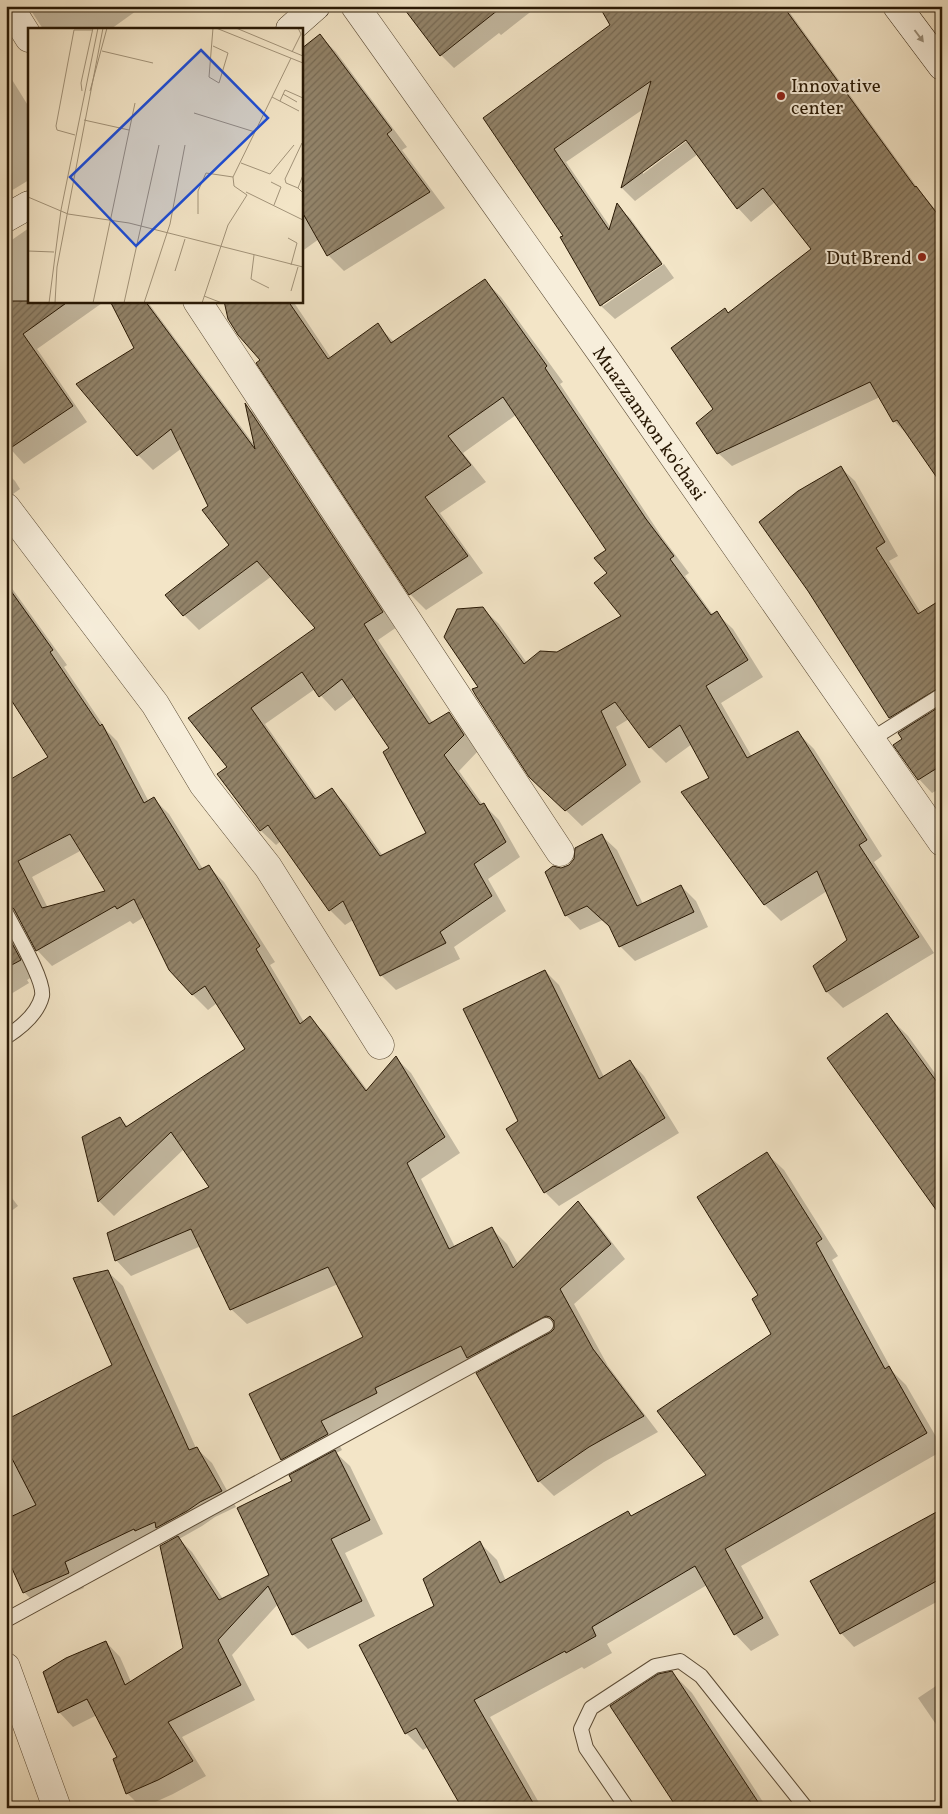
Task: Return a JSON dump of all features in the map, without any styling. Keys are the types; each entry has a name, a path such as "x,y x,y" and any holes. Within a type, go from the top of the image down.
{"street":[{"path":"9,6 28,36"},
{"path":"291,28 316,6"},
{"name":"Muazzamxon ko'chasi","path":"356,6 872,739 942,842"},
{"path":"897,6 942,66"},
{"path":"6,218 28,206"},
{"path":"198,302 560,852"},
{"path":"6,507 155,704 203,784 268,868 380,1045"},
{"path":"6,1667 57,1808"}],"lane":[{"path":"872,739 942,695"},
{"path":"6,913 36,973 42,995 20,1028 6,1037"},
{"path":"6,1620 546,1325"},
{"path":"627,1808 586,1748 582,1729 591,1708 655,1666 680,1661 701,1676 806,1808"}],"building":[{"path":"402,6 503,6 440,56"},
{"path":"599,6 783,6 915,187 942,220 942,485 897,420 893,422 870,382 717,454 696,423 713,409 671,348 725,308 728,313 811,249 763,188 737,209 686,140 621,188 651,81 554,149 609,230 617,203 662,264 600,306 560,237 563,236 483,118 610,25"},
{"path":"320,34 392,130 387,134 430,192 327,256 302,212 302,48"},
{"path":"485,279 547,366 545,368 646,519 674,556 670,559 711,615 717,611 748,660 706,686 747,758 798,731 867,840 859,845 919,937 826,992 813,966 847,940 817,871 764,905 681,792 709,778 680,725 649,748 615,702 601,711 626,765 565,811 529,777 476,696 472,689 478,687 444,637 457,609 483,607 524,664 540,651 557,652 621,616 594,583 607,573 594,558 606,550 503,397 448,436 471,465 425,497 468,556 409,595 256,363 260,360 238,335 228,319 224,302 289,302 328,359 378,323 391,343"},
{"path":"6,301 68,302 23,334 73,406 6,451"},
{"path":"111,302 146,302 255,449 245,403 383,612 364,624 380,650 429,724 449,712 464,735 444,755 480,805 484,803 506,842 474,864 492,896 440,932 446,943 380,976 343,901 329,911 268,825 260,831 217,774 227,767 188,718 315,628 257,561 183,616 165,595 229,545 202,510 208,506 171,429 137,456 76,384 134,348","holes":["302,672 319,697 342,679 389,748 383,752 426,833 380,856 332,788 315,799 251,708"]},
{"path":"841,466 885,542 876,548 918,614 942,599 942,686 889,718 808,591 759,522 798,491"},
{"path":"6,584 53,650 50,652 100,726 102,724 144,803 154,797 199,870 209,865 260,946 256,949 300,1024 310,1016 366,1091 396,1056 445,1137 407,1163 449,1249 492,1227 513,1268 578,1201 611,1244 560,1289 593,1349 644,1416 589,1447 538,1482 476,1373 551,1332 554,1329 554,1321 546,1316 467,1358 461,1346 375,1388 377,1393 321,1421 328,1434 281,1460 249,1394 363,1337 328,1267 230,1310 191,1229 115,1261 107,1233 209,1187 171,1132 98,1202 82,1137 120,1117 126,1127 245,1049 205,986 192,995 169,970 134,899 117,909 115,906 36,951 14,909 6,904 6,782 48,757 6,692","holes":["70,834 105,891 42,908 18,861"]},
{"path":"942,705 942,765 918,780 893,745 902,739 898,733"},
{"path":"602,834 637,906 681,885 694,912 619,947 609,926 587,906 565,916 545,872 553,866 561,868 569,865 574,859 575,848"},
{"path":"6,932 21,960 6,968"},
{"path":"545,970 599,1079 630,1060 665,1118 544,1193 506,1129 518,1121 463,1009"},
{"path":"887,1013 942,1089 942,1218 827,1058"},
{"path":"767,1152 822,1239 816,1243 885,1369 889,1366 927,1433 725,1549 763,1618 734,1635 695,1566 592,1627 596,1636 474,1700 536,1808 462,1808 416,1728 405,1734 359,1645 434,1606 423,1579 480,1541 500,1583 628,1511 631,1516 706,1475 657,1411 771,1334 752,1299 758,1295 697,1197"},
{"path":"108,1270 189,1450 197,1447 222,1491 156,1528 155,1522 135,1531 134,1529 65,1562 69,1573 23,1593 6,1555 6,1519 36,1505 6,1447 6,1420 112,1365 73,1278"},
{"path":"335,1450 370,1520 331,1539 362,1601 292,1635 268,1586 218,1640 241,1685 168,1722 193,1761 158,1780 126,1794 113,1759 117,1757 87,1699 58,1713 43,1672 66,1658 106,1641 125,1685 183,1648 160,1546 178,1536 219,1600 269,1575 237,1508 292,1481 289,1475"},
{"path":"942,1509 942,1578 840,1634 810,1581"},
{"path":"672,1671 762,1808 677,1808 610,1706 658,1674"}],"place":[{"name":"Innovative center","path":"781,96"},
{"name":"Dut Brend","path":"922,257"}]}
